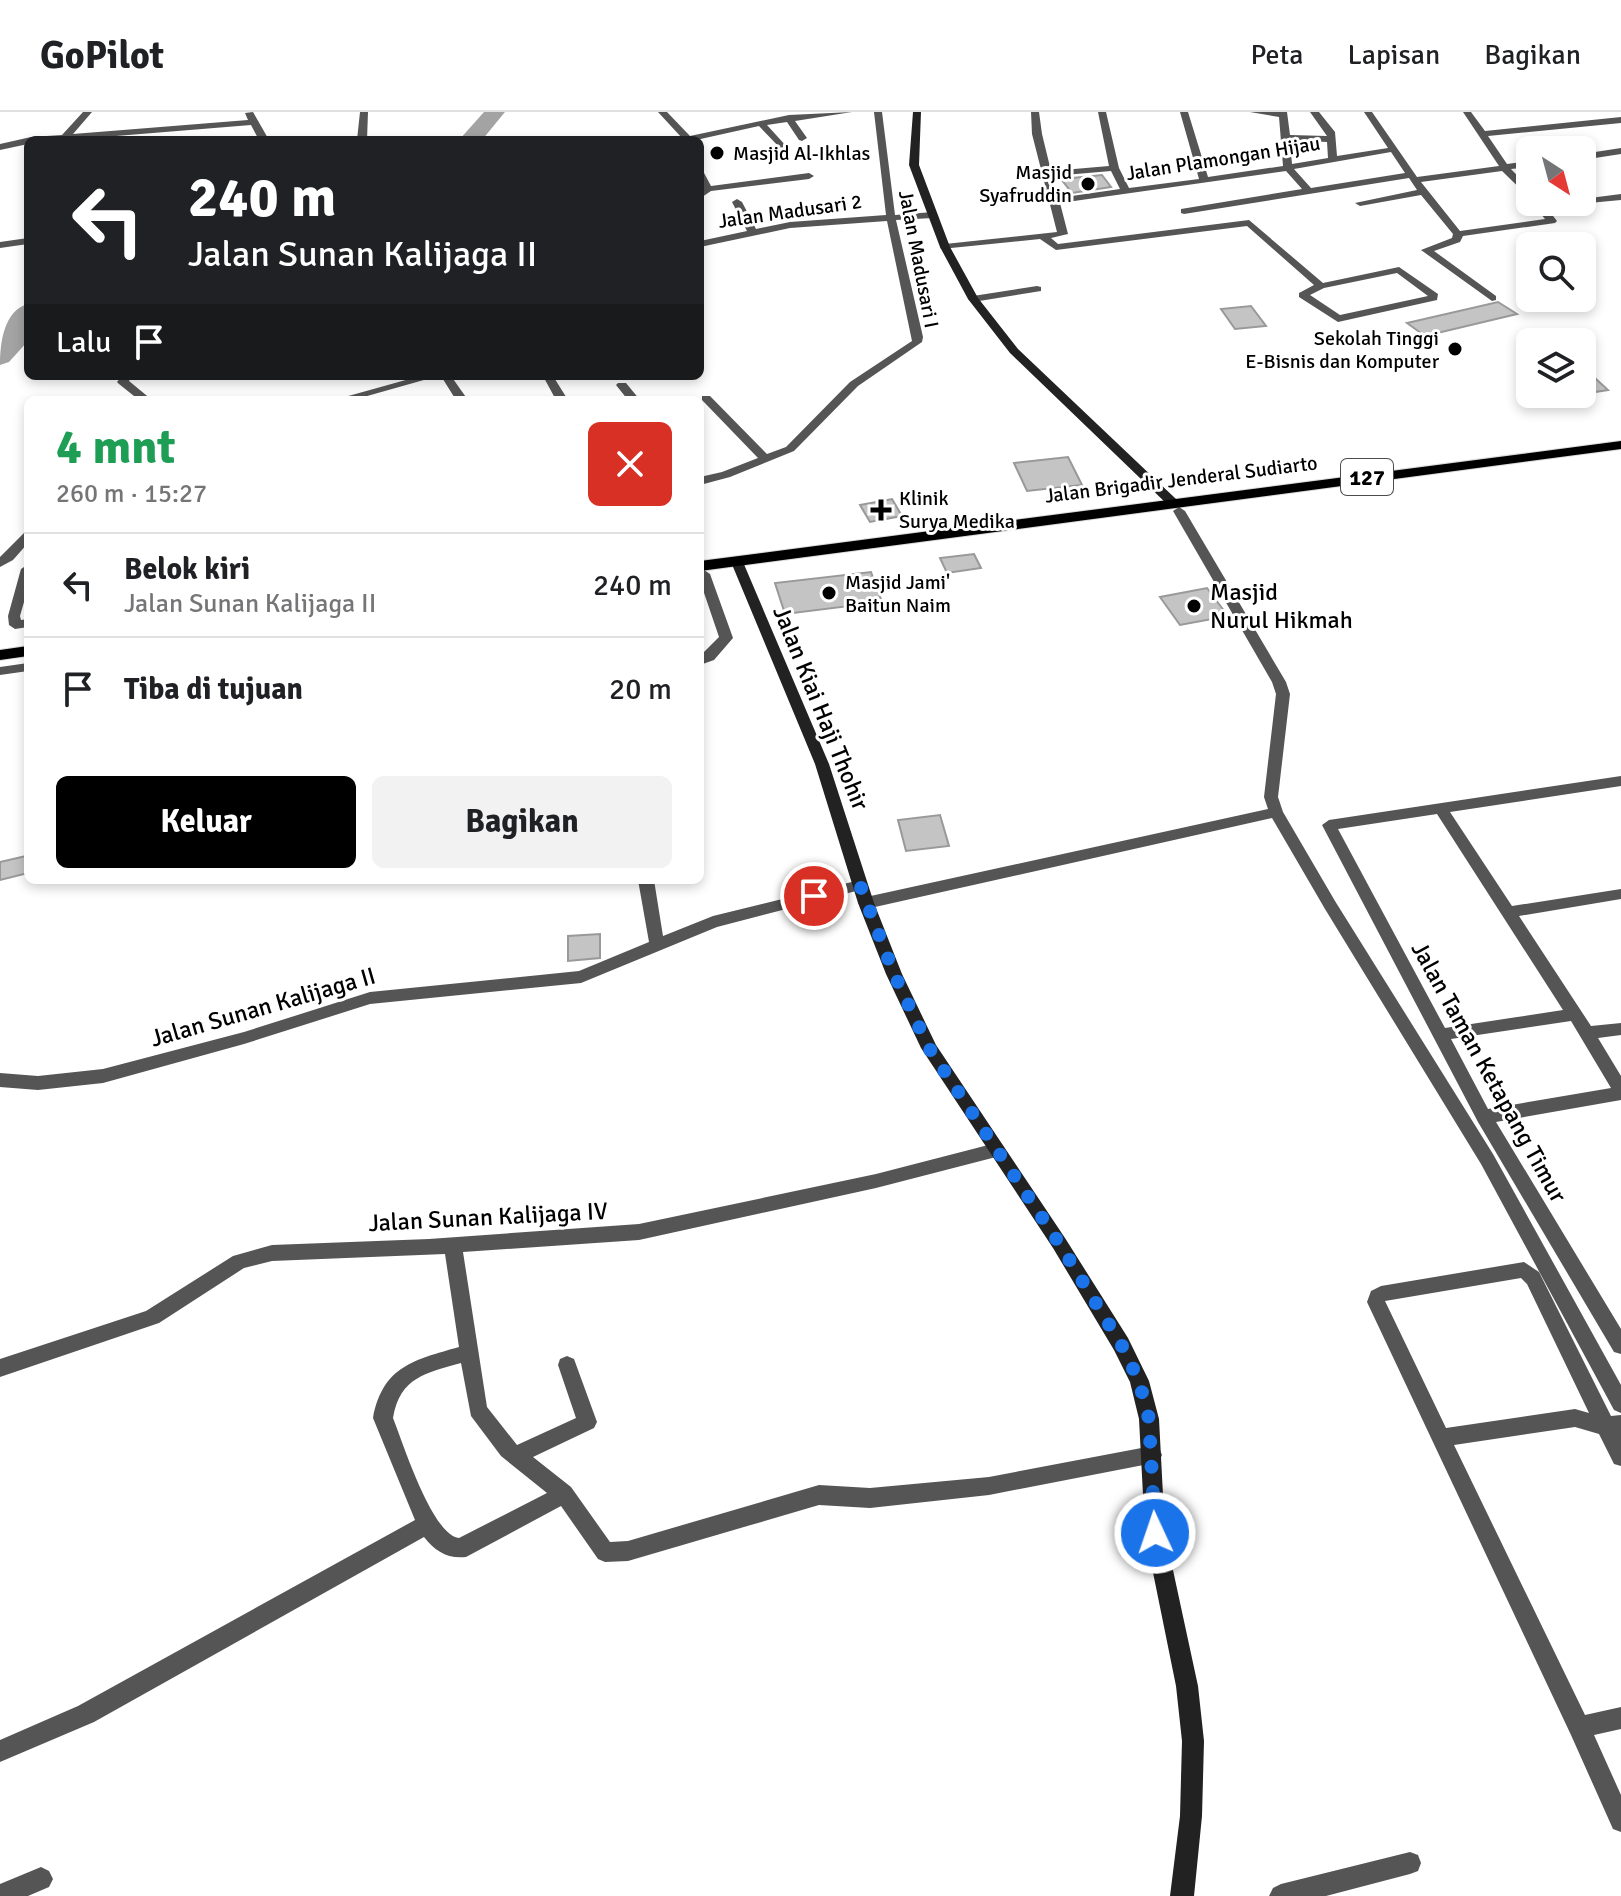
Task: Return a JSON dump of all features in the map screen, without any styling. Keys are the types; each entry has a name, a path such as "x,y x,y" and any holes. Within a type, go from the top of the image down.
{"main road":[{"name":"Jalan Brigadir Jenderal Sudiarto","path":"704,572 1621,445"},
{"name":"Jalan Brigadir Jenderal Sudiarto","path":"1175,507 1621,456"},
{"path":"0,645 24,642"},
{"path":"0,655 24,652"}],"street":[{"path":"65,136 88,112"},
{"path":"248,112 262,136"},
{"path":"362,136 364,112"},
{"path":"662,112 683,136"},
{"path":"704,136 789,118 848,112"},
{"name":"Jalan Madusari I","path":"704,480 765,459 800,442 854,384 917,342 902,277 903,215 880,153 878,112"},
{"path":"917,112 914,165 945,247 973,299 1014,351 1175,507 1274,673 1283,694 1271,790 1276,812 1487,1159 1620,1402 1593,1403 1575,1418"},
{"path":"945,247 1044,238 1064,232 1035,112"},
{"path":"1102,112 1114,168 1126,192"},
{"path":"1184,112 1204,180"},
{"path":"1254,112 1283,113 1288,168 1309,192"},
{"path":"1314,112 1330,129 1333,158"},
{"path":"1368,112 1423,192 1458,234 1457,240 1426,250 1492,298"},
{"path":"1467,112 1516,180"},
{"path":"1577,112 1593,124"},
{"path":"789,118 802,138"},
{"path":"1484,134 1621,120"},
{"path":"87,136 254,122"},
{"path":"761,123 782,147"},
{"path":"1284,137 1332,139"},
{"path":"0,147 24,141"},
{"name":"Jalan Plamongan Hijau","path":"1056,201 1288,168 1395,149"},
{"path":"1596,155 1621,151"},
{"name":"Jalan Plamongan Hijau","path":"1184,211 1516,166"},
{"path":"1049,174 1114,168"},
{"path":"704,192 809,176"},
{"path":"1360,203 1423,192"},
{"path":"1596,200 1621,197"},
{"path":"737,202 752,231"},
{"name":"Jalan Madusari 2","path":"704,243 752,231 903,215 933,215"},
{"path":"1458,234 1550,222 1549,216"},
{"path":"1044,238 1056,247 1249,223 1321,286"},
{"path":"0,245 24,242"},
{"path":"1399,270 1434,296 1336,319 1303,297 1305,292 1321,286 1399,270"},
{"path":"973,299 1037,289"},
{"path":"126,380 142,396"},
{"path":"377,380 383,387"},
{"path":"353,396 415,380"},
{"path":"622,385 631,396"},
{"path":"706,398 765,459"},
{"path":"0,563 6,561 24,541"},
{"name":"Jalan Kiai Haji Thohir","path":"739,566 822,764 866,903 894,974 929,1048 1059,1243 1130,1361 1145,1398 1152,1455 1155,1533 1187,1686 1193,1741 1191,1816 1182,1896"},
{"path":"22,624 14,616 24,580"},
{"path":"704,580 726,638 704,659"},
{"path":"0,627 22,624"},
{"path":"0,671 24,668"},
{"path":"1484,1117 1621,1092 1614,1066 1587,1033 1440,807 1621,781"},
{"name":"Jalan Taman Ketapang Timur","path":"1440,807 1337,822 1329,827 1484,1117 1621,1346"},
{"path":"866,903 1276,812"},
{"path":"647,884 657,945"},
{"name":"Jalan Sunan Kalijaga II","path":"0,1080 38,1083 103,1076 244,1038 370,998 581,977 728,917 860,885"},
{"path":"1508,912 1621,894"},
{"path":"1439,1035 1575,1014"},
{"path":"1587,1033 1621,1029"},
{"name":"Jalan Sunan Kalijaga IV","path":"0,1368 152,1317 254,1256 639,1232 876,1181 996,1150"},
{"path":"453,1245 478,1410 515,1456 564,1494 605,1552 628,1551 819,1495 870,1498 989,1486 1152,1455"},
{"path":"1621,1457 1613,1425 1593,1403 1533,1278 1524,1270 1381,1294 1376,1302 1621,1821"},
{"path":"469,1352 411,1371 393,1384 384,1400 383,1418 427,1524 444,1546 454,1549 466,1547 564,1494"},
{"path":"515,1456 587,1422 567,1365"},
{"path":"1441,1438 1575,1418 1613,1425"},
{"path":"0,1751 86,1714 427,1524"},
{"path":"1579,1727 1621,1718"},
{"path":"1281,1896 1410,1863"},
{"path":"0,1896 41,1879"}],"building":[{"name":"Masjid Syafruddin","path":"1102,175 1111,187 1072,193 1061,179"},
{"path":"1498,302 1517,314 1425,336 1407,323"},
{"path":"1251,306 1266,326 1235,329 1221,309"},
{"path":"1596,379 1608,390 1596,392"},
{"path":"1068,457 1082,485 1027,491 1014,463"},
{"name":"Klinik Surya Medika","path":"892,499 902,516 870,522 860,505"},
{"path":"974,554 981,568 947,573 940,558"},
{"name":"Masjid Jami' Baitun Naim","path":"871,572 882,602 785,614 775,583"},
{"name":"Masjid Nurul Hikmah","path":"1207,588 1228,616 1180,625 1160,597"},
{"path":"940,815 949,846 906,851 898,820"},
{"path":"24,856 24,874 0,880 0,862"},
{"path":"600,934 600,958 568,961 568,936"}],"waterway":[{"path":"474,136 495,112"},
{"path":"0,357 16,340 24,313"}],"place":[{"name":"Masjid Al-Ikhlas","path":"717,153"},
{"name":"Masjid Syafruddin","path":"1088,184"},
{"name":"Sekolah Tinggi E-Bisnis dan Komputer","path":"1455,349"},
{"name":"Klinik Surya Medika","path":"881,510"},
{"name":"Masjid Jami' Baitun Naim","path":"829,593"},
{"name":"Masjid Nurul Hikmah","path":"1194,606"}],"route":[{"path":"814,896 860,885 894,974 929,1048 1059,1243 1121,1344 1139,1381 1149,1419 1155,1533"}]}
